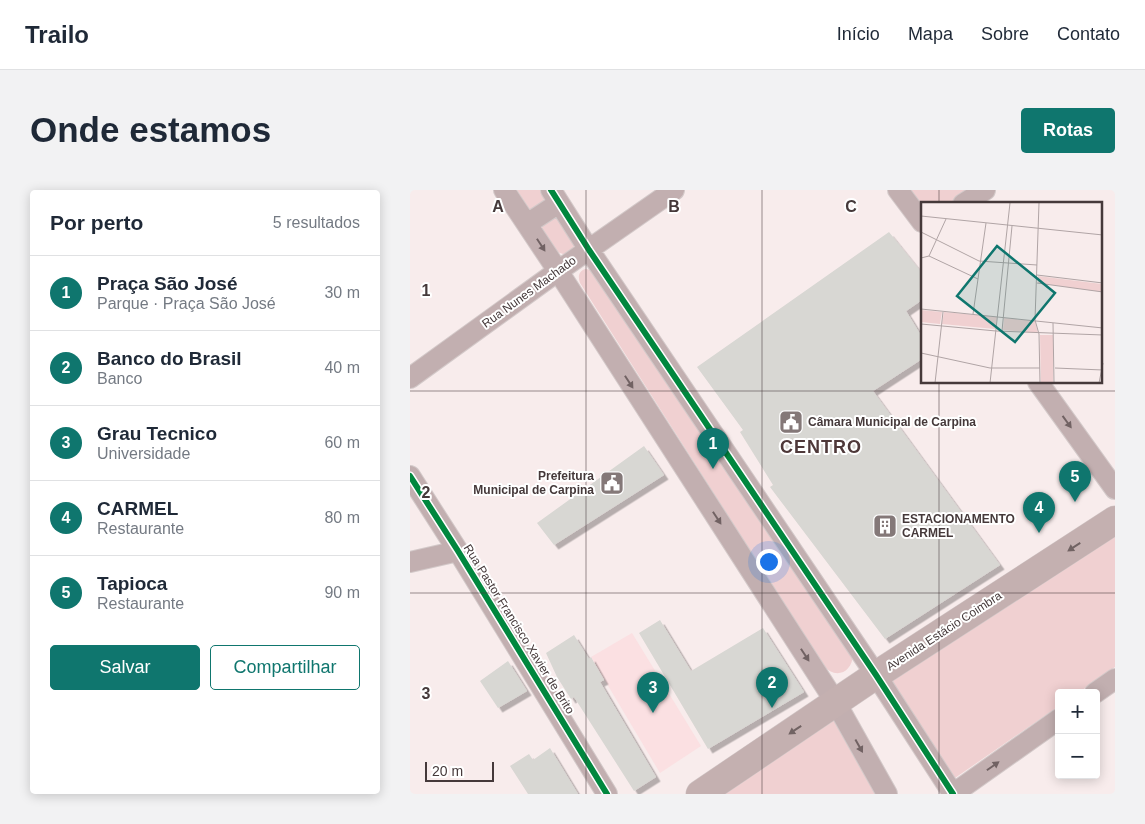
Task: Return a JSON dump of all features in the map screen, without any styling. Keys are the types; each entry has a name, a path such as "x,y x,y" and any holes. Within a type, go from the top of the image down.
{"main road":[{"name":"Avenida Estácio Coimbra","path":"700,794 876,675 1115,520"}],"street":[{"name":"Rua Nunes Machado","path":"410,378 674,190"},
{"path":"898,190 921,221"},
{"path":"966,202 985,190"},
{"path":"507,191 836,703 887,794"},
{"path":"527,224 555,197 876,675 953,794 1055,722"},
{"path":"1039,384 1115,489"},
{"name":"Rua Pastor Francisco Xavier de Brito","path":"410,476 607,794"},
{"path":"410,562 458,551"},
{"path":"1100,690 1115,679"}],"shaded area":[{"path":"517,190 540,190 576,243 574,249 566,255 557,252"},
{"path":"904,190 982,190 963,202 921,202 921,212"},
{"path":"585,269 592,270 853,655 850,666 846,670 838,673 833,672 823,665 580,283 579,275"},
{"path":"1115,529 1115,667 1084,689 1055,689 1055,709 952,780 887,678"},
{"path":"632,633 701,746 660,773 591,657"},
{"path":"830,714 875,794 710,794"}],"building":[{"path":"889,232 921,272 921,301 906,311 921,335 921,360 873,391 1000,565 885,639 770,487 773,485 740,432 743,430 697,367"},
{"path":"644,446 664,475 554,545 537,523"},
{"path":"660,620 691,671 763,628 804,692 708,749 639,633"},
{"path":"574,635 589,659 591,657 604,680 600,682 656,777 634,791 574,697 571,699 557,677 546,653"},
{"path":"508,661 527,691 498,708 480,681"},
{"path":"550,748 578,794 528,794 510,766 529,754 533,760"}],"cycle path":[{"path":"551,190 589,250 876,675 953,794"},
{"path":"410,476 607,794"}],"place":[{"name":"Câmara Municipal de Carpina","path":"791,422"},
{"name":"Praça São José","path":"713,469"},
{"name":"Prefeitura Municipal de Carpina","path":"612,483"},
{"name":"Tapioca","path":"1075,502"},
{"name":"ESTACIONAMENTO CARMEL","path":"885,526"},
{"name":"CARMEL","path":"1039,533"},
{"name":"Banco do Brasil","path":"772,708"},
{"name":"Grau Tecnico","path":"653,713"}],"district":[{"name":"CENTRO","path":"821,447"}]}
